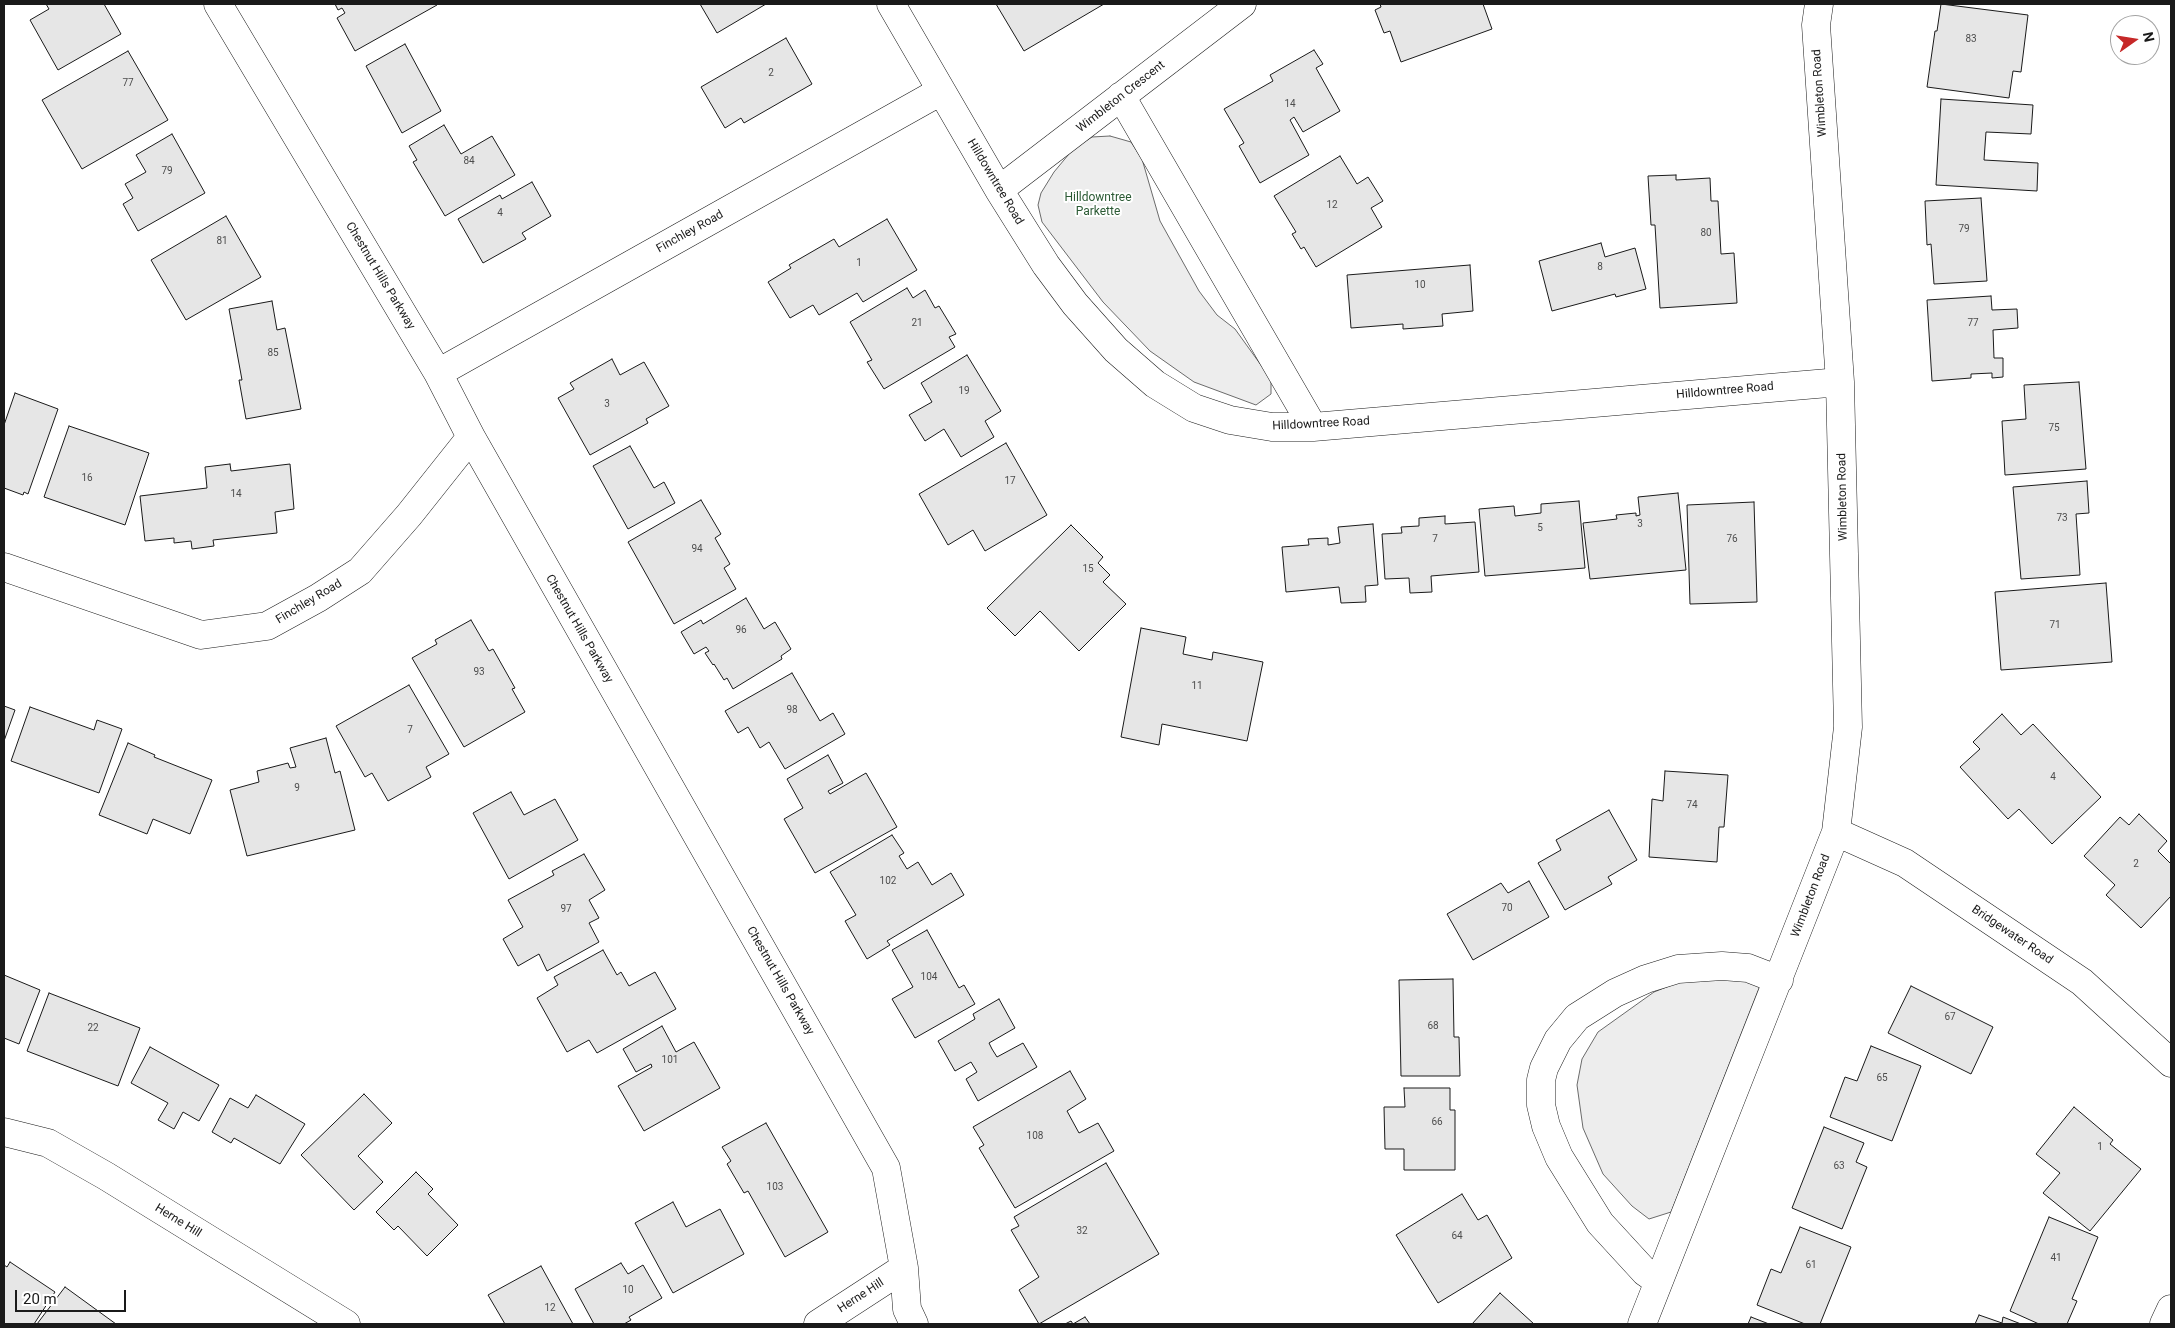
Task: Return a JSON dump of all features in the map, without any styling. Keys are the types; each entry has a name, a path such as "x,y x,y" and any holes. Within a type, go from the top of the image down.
{"street":[{"name":"Chestnut Hills Parkway","path":"218,4 438,373 470,438 886,1168 904,1268 907,1309 914,1324"},
{"name":"Hilldowntree Road","path":"891,4 1000,190 1046,265 1075,304 1116,350 1155,384 1194,408 1230,420 1272,427 1313,426 1840,382"},
{"name":"Wimbleton Crescent","path":"1000,190 1242,4"},
{"name":"Wimbleton Road","path":"1642,1324 1836,832 1848,727 1840,382 1816,26 1819,4"},
{"name":"Finchley Road","path":"438,373 941,92"},
{"path":"1121,96 1313,426"},
{"name":"Finchley Road","path":"4,567 201,635 267,626 318,598 360,570 410,515 470,438"},
{"name":"Bridgewater Road","path":"1836,832 1905,863 2082,982 2171,1063"},
{"path":"1658,1281 1645,1272 1600,1223 1558,1157 1546,1126 1541,1105 1541,1080 1544,1068 1558,1040 1578,1017 1615,993 1646,979 1678,970 1722,966 1748,968 1779,980"},
{"name":"Herne Hill","path":"4,1132 48,1143 114,1181 346,1324"},
{"name":"Herne Hill","path":"818,1324 904,1268"},
{"path":"2164,1324 2171,1309"}],"shaded area":[{"name":"Hilldowntree Parkette","path":"1110,136 1131,142 1142,159 1160,221 1199,291 1217,315 1235,329 1271,379 1271,394 1256,405 1194,382 1150,351 1103,302 1042,222 1038,205 1041,193 1054,172 1074,148 1092,137"},
{"path":"1732,972 1761,983 1671,1212 1649,1219 1632,1206 1603,1174 1583,1128 1577,1085 1582,1059 1598,1032 1654,992 1689,978"}],"building":[{"path":"46,4 104,4 121,34 58,70 30,20 49,9"},
{"path":"335,4 437,5 355,51 337,18 345,13 342,8 338,10"},
{"path":"700,4 766,4 717,33"},
{"path":"996,4 1104,4 1024,51"},
{"path":"1380,4 1483,4 1492,29 1401,62 1390,31 1384,33 1375,10 1381,7"},
{"path":"1941,4 2028,15 2021,72 2013,71 2009,98 1927,87"},
{"path":"786,38 812,84 744,123 741,118 725,128 701,87"},
{"path":"405,44 441,111 402,133 366,66"},
{"path":"1314,50 1323,64 1316,68 1340,111 1303,132 1294,117 1290,120 1309,155 1260,183 1239,146 1244,143 1224,109 1273,81 1270,75"},
{"path":"128,51 168,120 82,169 42,100"},
{"path":"1941,99 2033,105 2031,134 1986,132 1984,160 2038,163 2037,191 1936,185"},
{"path":"444,125 461,154 492,136 515,175 445,216 413,162 417,160 409,146"},
{"path":"172,134 205,193 138,231 123,204 133,198 125,184 146,172 136,155"},
{"path":"1340,156 1357,184 1368,177 1383,201 1371,208 1382,227 1316,267 1304,247 1301,249 1292,234 1296,232 1274,196"},
{"path":"1676,175 1676,180 1710,178 1711,201 1718,201 1721,254 1734,253 1737,303 1660,308 1655,225 1651,225 1648,176"},
{"path":"532,182 551,216 522,233 526,239 483,263 458,219 500,195 502,199"},
{"path":"1981,198 1987,281 1934,284 1931,244 1927,245 1925,201"},
{"path":"226,216 261,277 186,320 151,260"},
{"path":"887,219 917,270 863,302 857,293 819,315 813,305 790,318 768,282 791,268 789,265 834,239 839,247"},
{"path":"1601,243 1605,257 1635,248 1646,289 1616,297 1615,294 1552,311 1539,261"},
{"path":"1470,265 1473,311 1442,314 1443,326 1403,329 1403,324 1351,328 1347,275"},
{"path":"907,288 913,298 925,290 935,308 939,306 956,334 949,337 955,347 884,389 867,362 872,360 850,322"},
{"path":"1991,296 1992,310 2017,309 2018,328 1993,330 1994,358 2003,358 2003,377 1992,378 1992,373 1971,374 1971,378 1932,381 1927,300"},
{"path":"272,301 277,330 285,328 301,409 246,419 239,380 242,380 229,309"},
{"path":"967,355 1001,411 985,421 994,437 961,457 944,429 925,441 909,415 932,402 921,383"},
{"path":"612,359 620,375 644,362 669,406 646,419 648,423 590,455 558,398 574,389 570,383"},
{"path":"2079,382 2086,469 2005,475 2002,421 2026,419 2024,385"},
{"path":"15,393 58,409 28,494 24,492 23,495 4,488 4,425"},
{"path":"69,426 149,453 125,525 44,497"},
{"path":"1006,443 1047,515 985,551 973,530 948,545 919,494"},
{"path":"630,446 654,488 664,482 675,503 628,529 593,466"},
{"path":"230,464 231,471 290,464 294,509 275,512 277,533 213,540 214,546 192,549 191,541 174,543 174,538 145,541 140,496 207,488 205,467"},
{"path":"2087,481 2089,513 2076,514 2080,575 2021,579 2013,487"},
{"path":"1678,493 1686,570 1590,579 1583,523 1617,519 1616,515 1636,513 1636,516 1640,515 1638,497"},
{"path":"701,500 721,534 715,538 730,564 724,568 736,589 674,624 628,542"},
{"path":"1579,501 1585,568 1485,576 1479,509 1514,506 1515,516 1541,513 1541,504"},
{"path":"1754,502 1757,602 1690,604 1687,505"},
{"path":"1445,516 1445,524 1475,522 1479,572 1431,576 1432,592 1410,593 1409,578 1385,579 1382,534 1402,533 1401,527 1419,526 1419,518"},
{"path":"1373,524 1378,585 1365,586 1366,602 1341,603 1339,587 1286,592 1282,547 1309,545 1308,539 1328,538 1328,545 1340,543 1338,527"},
{"path":"1071,525 1103,557 1098,563 1110,575 1103,582 1126,604 1079,651 1040,611 1015,636 987,608"},
{"path":"2106,583 2112,662 2001,670 1995,592"},
{"path":"746,598 764,629 775,622 791,649 781,656 782,659 733,689 727,678 724,680 705,653 709,651 706,647 694,654 681,632 701,620 703,624"},
{"path":"471,620 489,651 493,649 515,688 512,689 525,712 464,747 412,658 437,644 435,640"},
{"path":"1141,628 1186,637 1183,654 1212,660 1213,652 1263,662 1247,741 1162,724 1159,745 1121,737"},
{"path":"792,673 820,721 833,713 845,734 785,769 769,742 760,748 748,727 738,733 725,711"},
{"path":"409,685 449,754 426,767 431,777 388,801 372,773 365,777 336,726"},
{"path":"4,706 15,710 4,741"},
{"path":"30,707 94,730 97,720 122,729 99,793 11,761"},
{"path":"2002,714 2021,735 2033,724 2101,797 2052,844 2019,809 2008,819 1960,767 1980,749 1973,742"},
{"path":"326,738 335,773 340,771 355,830 247,856 230,790 259,782 257,771 288,763 290,768 296,767 290,748"},
{"path":"128,743 155,755 154,757 212,780 190,834 153,819 147,834 99,815"},
{"path":"828,755 843,783 828,791 830,794 866,773 897,827 815,873 784,819 803,808 787,779"},
{"path":"1665,771 1728,775 1724,827 1719,827 1717,862 1649,857 1652,799 1663,801"},
{"path":"511,792 524,815 555,799 578,840 509,879 473,813"},
{"path":"1609,810 1637,860 1608,877 1612,884 1565,910 1538,863 1561,850 1556,840"},
{"path":"2139,814 2167,841 2158,851 2171,864 2171,896 2141,928 2106,895 2115,885 2084,856 2120,817 2129,825"},
{"path":"892,835 904,853 899,856 907,869 918,862 932,885 951,873 964,895 887,941 890,945 867,959 845,921 856,915 830,872"},
{"path":"584,854 605,890 589,900 599,918 589,923 599,942 547,971 539,954 518,966 503,939 523,927 508,900 554,875 552,871"},
{"path":"1529,881 1549,917 1473,960 1447,914 1501,883 1508,893"},
{"path":"927,930 959,988 964,985 975,1004 915,1038 892,999 913,987 892,950"},
{"path":"603,950 617,975 621,972 629,986 655,972 676,1009 597,1053 589,1040 567,1052 537,998 558,985 554,977"},
{"path":"4,975 40,990 19,1044 4,1038"},
{"path":"1453,979 1454,1037 1459,1037 1460,1076 1401,1076 1399,980"},
{"path":"1911,986 1993,1027 1971,1074 1888,1033"},
{"path":"49,993 140,1028 118,1086 27,1051"},
{"path":"999,999 1015,1028 989,1043 992,1049 997,1057 1023,1043 1037,1067 978,1101 966,1079 977,1072 971,1062 955,1071 938,1041 975,1019 973,1014"},
{"path":"662,1026 676,1052 694,1042 720,1088 644,1131 618,1086 652,1067 651,1064 636,1072 623,1049"},
{"path":"1871,1046 1921,1066 1892,1141 1830,1117 1845,1077 1857,1081"},
{"path":"150,1047 219,1085 199,1121 183,1112 174,1129 158,1120 168,1103 131,1083"},
{"path":"1070,1071 1086,1099 1067,1111 1079,1133 1098,1123 1114,1151 1015,1208 979,1148 984,1145 973,1127"},
{"path":"1404,1088 1450,1088 1450,1110 1455,1110 1455,1170 1404,1170 1404,1149 1385,1149 1384,1107 1405,1107"},
{"path":"364,1094 392,1123 358,1156 383,1182 354,1210 301,1155"},
{"path":"256,1095 305,1124 280,1164 234,1138 231,1143 212,1132 230,1098 248,1108"},
{"path":"2074,1107 2113,1140 2110,1144 2141,1169 2090,1231 2043,1193 2060,1173 2036,1154"},
{"path":"766,1123 828,1232 785,1257 748,1191 744,1193 727,1164 731,1161 722,1147"},
{"path":"1824,1127 1864,1143 1856,1162 1867,1167 1842,1229 1792,1208"},
{"path":"1106,1163 1159,1254 1039,1324 1019,1290 1039,1277 1011,1230 1019,1226 1014,1217"},
{"path":"416,1172 433,1189 428,1194 458,1225 427,1256 398,1226 394,1230 376,1212"},
{"path":"1462,1194 1478,1220 1487,1215 1512,1258 1438,1303 1396,1235"},
{"path":"673,1202 686,1227 720,1209 744,1254 673,1293 635,1223"},
{"path":"2049,1217 2098,1237 2072,1299 2077,1301 2067,1324 2039,1324 2010,1311"},
{"path":"1800,1227 1851,1247 1820,1324 1805,1324 1757,1305 1771,1269 1781,1273"},
{"path":"10,1262 55,1292 34,1324 4,1324 4,1265 7,1267"},
{"path":"621,1263 628,1274 643,1265 662,1298 629,1317 631,1320 624,1324 594,1324 575,1289"},
{"path":"541,1266 573,1324 505,1324 488,1295"},
{"path":"65,1287 116,1324 37,1324"},
{"path":"1500,1293 1534,1324 1472,1324"},
{"path":"1979,1315 2002,1323 2003,1317 2021,1324 1975,1324"},
{"path":"1085,1317 1090,1324 1073,1324"},
{"path":"1751,1317 1769,1324 1748,1324"}]}
